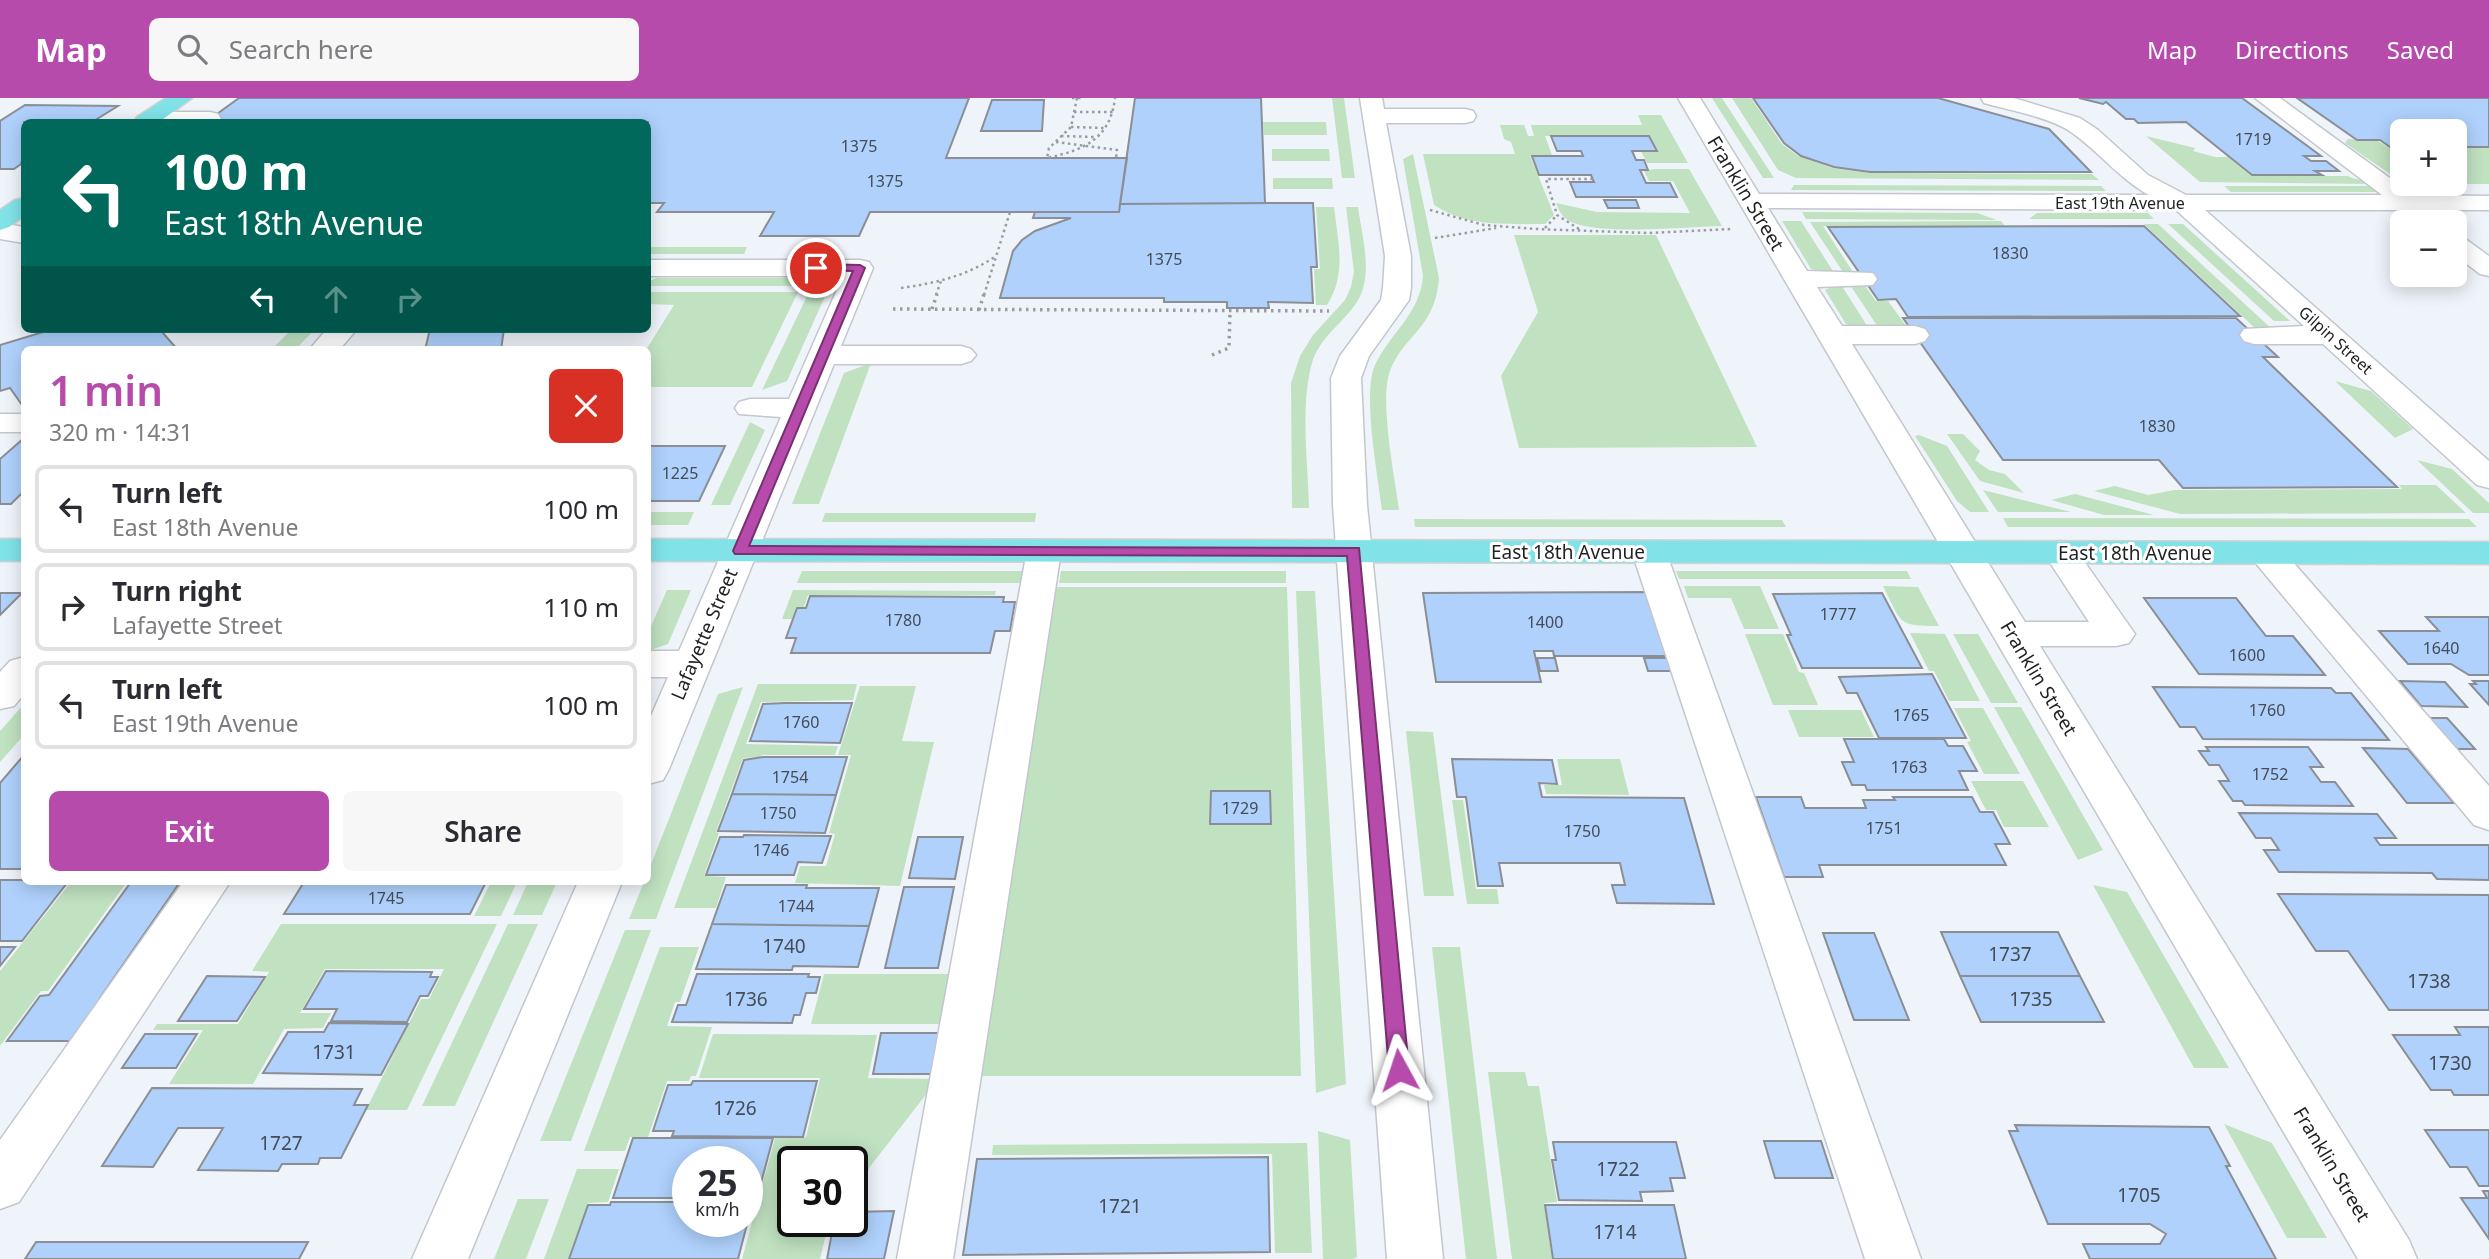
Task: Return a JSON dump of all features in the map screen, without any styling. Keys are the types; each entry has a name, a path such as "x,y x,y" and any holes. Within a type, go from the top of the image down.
{"main road":[{"path":"0,222 21,207"},
{"path":"0,550 21,550"},
{"name":"East 18th Avenue","path":"651,550 2489,553"}],"street":[{"name":"Franklin Street","path":"1689,98 2389,1259"},
{"path":"1992,98 2072,123 2090,135 2140,180 2183,203"},
{"path":"2266,98 2412,210"},
{"path":"1415,1259 1350,505 1346,378 1355,356 1395,300 1398,288 1398,256 1373,108 1465,113"},
{"path":"161,111 219,113"},
{"path":"2313,134 2345,132"},
{"path":"2155,163 2174,180 2183,203"},
{"name":"East 19th Avenue","path":"1751,201 2489,203"},
{"path":"1997,202 2019,226"},
{"name":"Gilpin Street","path":"2183,203 2489,478"},
{"path":"0,231 21,234"},
{"path":"2467,252 2489,268"},
{"name":"Lafayette Street","path":"651,268 860,268 740,551 674,677 651,758"},
{"path":"1799,279 1864,279"},
{"path":"327,346 338,333"},
{"path":"1832,335 1915,335"},
{"path":"2254,335 2330,335"},
{"path":"822,355 961,355"},
{"path":"750,408 800,408"},
{"path":"0,423 21,423"},
{"path":"925,1259 1044,551"},
{"path":"1649,552 1893,1259"},
{"path":"2013,634 2116,634 2060,552"},
{"path":"2266,553 2489,814"},
{"path":"651,666 674,677"},
{"path":"0,696 21,673"},
{"path":"0,1184 206,885"},
{"path":"440,1259 599,885"}],"path":[{"path":"1072,98 1082,98"},
{"path":"1077,98 1071,127 1049,148 1046,158 1086,146 1105,128 1113,112 1115,98"},
{"path":"1074,112 1113,112"},
{"path":"1071,127 1105,128"},
{"path":"1061,136 1096,137"},
{"path":"1055,142 1117,150 1116,158"},
{"path":"1580,230 1557,215 1546,179 1592,179"},
{"path":"1430,210 1484,225 1507,227 1649,233 1732,229"},
{"path":"979,310 1010,212"},
{"path":"1544,228 1557,215"},
{"path":"1436,238 1507,227"},
{"path":"901,288 941,281 974,270 996,256"},
{"path":"932,309 941,281"},
{"path":"893,309 1329,311"},
{"path":"1212,355 1229,348 1230,311"}],"green space":[{"path":"1332,98 1344,98 1355,178 1342,178"},
{"path":"1712,98 1722,98 1774,178 1763,178"},
{"path":"1732,98 1751,98 1782,144 1798,156 1832,168 1870,173 2092,174 2099,180 1796,178 1778,170"},
{"path":"1638,115 1661,115 1688,163 1647,163 1641,151 1658,151 1650,136 1545,136 1552,155 1530,155 1554,215 1545,224 1474,221 1434,205 1423,154 1515,154 1511,142 1504,139 1500,125 1524,125 1528,136 1534,136 1531,125 1642,125"},
{"path":"1263,122 1326,122 1327,135 1264,135"},
{"path":"2146,136 2195,148 2193,151 2215,157 2228,157 2251,176 2348,176 2371,184 2200,182"},
{"path":"2348,139 2378,141 2390,148 2390,174 2345,143"},
{"path":"2467,148 2489,148 2489,184 2467,184"},
{"path":"1272,149 1329,149 1330,161 1272,161"},
{"path":"1413,154 1439,278 1432,309 1390,371 1386,400 1387,419 1399,510 1382,510 1370,414 1371,378 1381,354 1410,312 1421,289 1423,276 1403,159"},
{"path":"1689,169 1722,226 1667,229 1588,227 1567,220 1556,203 1597,212 1690,213 1673,181 1649,181 1644,171"},
{"path":"1273,178 1332,178 1333,189 1273,189"},
{"path":"1794,185 2101,186 2106,191 1791,190"},
{"path":"2224,186 2376,186 2375,192 2231,192"},
{"path":"1316,207 1334,207 1339,245 1337,282 1327,305 1316,305 1314,269 1320,269"},
{"path":"1346,207 1358,207 1365,256 1365,280 1357,302 1320,346 1312,363 1306,397 1309,508 1292,508 1291,383 1300,356 1313,335 1345,300 1351,287 1354,272"},
{"path":"1802,212 1977,213 1997,220 1806,219"},
{"path":"2037,213 2148,213 2154,219 2029,219"},
{"path":"1782,221 1801,221 1836,276 1811,269"},
{"path":"2001,221 2005,226 1823,226 1855,275 1845,275 1810,222"},
{"path":"2144,224 2158,224 2273,330 2257,330"},
{"path":"2168,224 2183,224 2290,321 2274,321"},
{"path":"1514,235 1656,235 1757,447 1519,448 1501,376 1538,312"},
{"path":"651,247 747,247 744,254 651,254"},
{"path":"656,278 805,278 801,286 651,286 651,280"},
{"path":"1848,282 1862,282 1876,301 1888,301 1909,330 1880,330"},
{"path":"1840,283 1871,332 1846,324 1825,290"},
{"path":"651,292 798,292 752,387 651,387 651,346 648,346 674,305 651,304"},
{"path":"809,292 827,292 787,381 762,390"},
{"path":"288,333 311,333 299,346 275,346"},
{"path":"871,363 819,504 792,504 844,373"},
{"path":"2335,381 2371,391 2413,429 2395,438"},
{"path":"750,422 765,430 730,505 711,505"},
{"path":"1947,434 1963,434 1980,451 1975,460 1989,470 2005,474 2024,493 1980,481"},
{"path":"1919,435 1947,446 1989,512 1970,512 1957,501 1915,436"},
{"path":"2417,460 2452,469 2489,503 2489,513 2473,513"},
{"path":"2399,485 2436,485 2466,513 2180,514 2094,491 2115,486 2148,495 2174,490 2402,489"},
{"path":"1983,490 2071,512 1998,512"},
{"path":"2075,494 2154,515 2104,515 2051,500"},
{"path":"651,512 694,512 688,525 651,525"},
{"path":"825,513 1036,513 1035,522 822,522"},
{"path":"2003,518 2469,519 2477,527 2008,527"},
{"path":"1414,519 1782,520 1786,527 1415,527"},
{"path":"802,571 1026,571 1024,583 797,583"},
{"path":"1061,571 1286,571 1286,583 1059,583"},
{"path":"1676,571 1907,571 1911,579 1679,579"},
{"path":"1684,586 1760,586 1779,629 1744,629 1731,598 1688,598"},
{"path":"1883,586 1918,587 1939,626 1915,625 1902,620"},
{"path":"1055,587 1287,587 1301,1076 976,1076"},
{"path":"667,590 691,590 668,644 651,650 651,626"},
{"path":"793,590 996,591 995,595 808,595 804,607 796,607 792,619 782,619"},
{"path":"1296,591 1315,591 1346,1084 1316,1093"},
{"path":"1910,633 1945,634 1980,701 1949,701 1934,671 1929,671"},
{"path":"1745,634 1783,634 1799,672 1804,673 1818,705 1773,705"},
{"path":"1953,634 1978,634 2018,703 1991,703"},
{"path":"758,684 857,684 853,700 761,702 746,744 838,746 835,755 762,755 743,758 716,832 719,833 704,876 726,877 716,908 674,908"},
{"path":"860,686 916,686 902,741 934,742 900,886 795,883 800,866 826,866 835,834 829,833 851,755 838,755"},
{"path":"743,687 656,919 629,919 643,885 651,885 651,864 718,694"},
{"path":"21,707 21,738 0,762 0,731"},
{"path":"1994,707 2021,707 2103,850 2078,860"},
{"path":"1954,708 1983,708 2020,774 1984,774 1967,742 1971,741"},
{"path":"1788,710 1861,710 1874,737 1799,737"},
{"path":"1406,731 1433,732 1454,896 1424,896"},
{"path":"1557,759 1620,759 1629,795 1546,794 1544,785 1562,785"},
{"path":"1971,781 2023,781 2049,827 2004,827 1996,810 1986,810"},
{"path":"1452,800 1463,800 1476,889 1497,889 1499,904 1467,904"},
{"path":"69,885 125,885 48,991 41,991 0,1046 0,971"},
{"path":"490,885 516,885 501,916 474,916"},
{"path":"527,885 556,885 542,915 513,915"},
{"path":"2093,885 2127,892 2229,1068 2194,1068"},
{"path":"281,924 497,924 407,1110 366,1110 421,999 429,999 444,969 325,969 300,1013 331,1013 323,1028 284,1029 253,1084 169,1084 203,1030 153,1030 157,1024 238,1024 269,972 252,971"},
{"path":"508,924 538,924 455,1106 422,1106"},
{"path":"625,930 651,930 571,1141 540,1141"},
{"path":"660,947 699,947 680,1002 675,1002 667,1026 712,1027 696,1076 691,1076 689,1081 667,1081 648,1137 630,1137 625,1151 584,1151"},
{"path":"1432,947 1460,947 1497,1259 1466,1259"},
{"path":"824,974 951,974 942,1024 811,1024"},
{"path":"713,1034 877,1035 868,1078 938,1079 868,1173 868,1146 777,1146 777,1237 825,1237 820,1259 742,1259 748,1237 763,1237 763,1182 775,1138 806,1137 820,1078 699,1078"},
{"path":"1488,1072 1525,1072 1528,1086 1539,1086 1557,1202 1544,1203 1552,1259 1512,1259"},
{"path":"2224,1124 2272,1143 2327,1238 2287,1238"},
{"path":"1318,1131 1350,1140 1357,1257 1353,1259 1323,1259"},
{"path":"1307,1143 1312,1253 1275,1253 1272,1154 992,1155 993,1145"},
{"path":"577,1169 619,1169 608,1202 588,1203 568,1259 544,1259"},
{"path":"518,1199 549,1199 526,1259 494,1259"}],"building":[{"path":"239,98 969,98 946,158 1127,158 1119,212 870,212 859,236 760,236 774,212 657,212 664,203 651,203 651,119 210,119"},
{"path":"1135,98 1261,98 1265,203 1120,204"},
{"path":"1753,98 1938,98 2049,129 2091,172 1870,172 1834,167 1801,156 1784,143"},
{"path":"2079,98 2242,98 2321,156 2304,156 2311,161 2326,161 2339,171 2315,171 2322,175 2252,175 2186,122 2138,123 2134,119 2126,119 2106,102 2103,104"},
{"path":"2297,98 2489,98 2489,147 2467,147 2467,119 2390,119 2390,147 2380,140 2357,140"},
{"path":"992,100 1044,100 1042,131 981,131"},
{"path":"25,105 118,106 97,119 21,119 21,164 14,169 0,169 0,121"},
{"path":"1551,136 1649,136 1657,151 1632,151 1636,160 1644,160 1648,170 1640,170 1646,183 1670,183 1677,197 1576,197 1570,182 1594,182 1591,175 1539,175 1532,156 1583,156 1581,151 1557,151"},
{"path":"1604,200 1636,200 1639,208 1608,208"},
{"path":"1313,203 1317,267 1311,267 1313,303 1268,302 1269,308 1227,308 1227,302 1164,302 1164,298 1000,298 1013,251 1022,240 1035,231 1071,218 1033,218 1035,212 1119,212 1120,204"},
{"path":"2144,226 2240,316 1908,317 1896,299 1878,300 1828,227"},
{"path":"1903,318 2236,318 2278,357 2263,357 2397,487 2183,488 2159,460 2003,460"},
{"path":"40,333 163,333 174,346 21,346 21,404 10,388 0,391 0,345"},
{"path":"429,333 503,333 502,346 426,346"},
{"path":"21,441 21,494 11,504 0,504 0,459"},
{"path":"651,446 725,446 699,501 651,501"},
{"path":"1653,592 1674,656 1554,656 1553,651 1534,651 1541,682 1436,682 1423,593"},
{"path":"0,593 21,593 21,594 0,615"},
{"path":"1882,593 1922,668 1802,668 1773,594"},
{"path":"810,596 1004,597 1003,602 1015,602 1010,631 995,631 990,653 791,653 796,638 786,638 797,608 806,608"},
{"path":"2144,598 2236,598 2266,636 2293,636 2325,675 2199,674"},
{"path":"2426,617 2489,617 2489,675 2469,675 2451,664 2408,664 2379,631 2439,631"},
{"path":"1537,658 1555,658 1558,671 1540,671"},
{"path":"1644,658 1672,658 1676,671 1648,671"},
{"path":"1932,674 1966,738 1879,738 1857,693 1847,693 1839,677"},
{"path":"2400,681 2445,682 2467,707 2421,706"},
{"path":"2473,681 2489,681 2489,705 2470,684 2476,684"},
{"path":"2153,687 2331,688 2336,693 2351,693 2389,740 2203,739 2195,727 2180,727"},
{"path":"852,703 840,743 750,741 763,704"},
{"path":"2423,718 2447,718 2475,749 2450,749"},
{"path":"1844,739 1944,739 1948,746 1963,746 1977,771 1959,771 1968,790 1867,790 1865,785 1852,785 1842,762 1854,762"},
{"path":"2206,747 2308,747 2323,767 2310,767 2321,782 2335,782 2353,806 2245,805 2242,801 2233,801 2219,781 2229,781 2219,765 2209,765 2199,751 2209,751"},
{"path":"2363,748 2408,749 2454,803 2407,803"},
{"path":"763,757 847,757 836,795 732,794 744,760"},
{"path":"21,758 21,869 0,869 0,783"},
{"path":"1452,759 1552,760 1557,784 1539,783 1542,797 1684,798 1714,904 1617,903 1612,885 1625,885 1620,863 1499,863 1503,886 1478,886 1466,797 1457,797"},
{"path":"1211,791 1270,791 1271,824 1210,824"},
{"path":"732,794 836,795 825,833 718,831"},
{"path":"1756,797 1801,797 1805,808 1866,808 1863,800 1895,800 1893,797 1972,797 1980,812 1993,812 2010,844 1995,844 2006,865 1819,865 1823,877 1784,877"},
{"path":"2239,813 2377,814 2396,838 2375,838 2380,845 2489,845 2489,880 2437,879 2432,873 2279,872 2264,850 2279,850 2271,838 2256,838"},
{"path":"831,836 822,863 798,862 794,875 706,875 720,837"},
{"path":"918,837 963,837 955,879 909,878"},
{"path":"0,880 21,880 21,885 65,885 22,941 0,941"},
{"path":"129,885 178,885 100,998 110,997 79,1041 7,1041 40,996 49,995"},
{"path":"302,885 484,885 470,914 284,914"},
{"path":"726,885 879,888 869,926 712,924"},
{"path":"904,887 954,887 938,968 885,968"},
{"path":"2278,894 2489,895 2489,1010 2389,1010 2348,951 2316,951"},
{"path":"712,924 869,926 858,967 793,966 792,970 696,969"},
{"path":"1941,932 2058,932 2080,976 1960,976"},
{"path":"1823,933 1874,933 1909,1020 1854,1020"},
{"path":"0,947 15,947 0,966"},
{"path":"326,971 432,972 430,977 438,977 428,996 420,996 407,1022 331,1021 337,1009 304,1009"},
{"path":"697,974 809,974 808,977 820,977 816,993 806,993 800,1015 794,1015 792,1023 672,1022 678,1005 686,1005"},
{"path":"207,976 265,977 237,1021 178,1021"},
{"path":"1960,976 2080,976 2104,1022 1981,1022"},
{"path":"329,1023 408,1024 381,1075 263,1073 288,1032 324,1032"},
{"path":"2455,1027 2489,1027 2489,1095 2454,1095 2451,1090 2431,1090 2393,1035 2460,1035"},
{"path":"881,1033 944,1033 937,1074 873,1074"},
{"path":"145,1034 197,1034 176,1068 122,1068"},
{"path":"693,1081 817,1081 803,1137 672,1136 674,1131 653,1131 668,1085 691,1085"},
{"path":"152,1088 362,1089 354,1105 368,1105 341,1158 320,1158 318,1164 282,1164 278,1171 198,1170 223,1128 178,1128 153,1167 102,1166"},
{"path":"2015,1125 2209,1127 2230,1166 2226,1166 2276,1259 2090,1259 2083,1244 2160,1244 2166,1234 2150,1224 2048,1224 2009,1131 2018,1131"},
{"path":"2425,1130 2489,1130 2489,1186 2479,1186 2467,1167 2450,1167"},
{"path":"633,1138 773,1138 763,1176 763,1146 672,1146 672,1198 613,1198"},
{"path":"1764,1141 1821,1141 1833,1178 1775,1178"},
{"path":"1553,1142 1676,1142 1685,1178 1670,1178 1673,1191 1640,1192 1642,1201 1559,1200 1552,1160 1556,1160"},
{"path":"1268,1157 1270,1252 963,1255 977,1159"},
{"path":"2483,1191 2489,1191 2489,1239 2461,1198 2487,1198"},
{"path":"611,1202 672,1202 672,1237 744,1237 738,1259 569,1259 588,1205 610,1205"},
{"path":"1545,1205 1674,1205 1686,1259 1553,1259"},
{"path":"894,1211 884,1259 827,1259 831,1237 868,1237 868,1212"},
{"path":"36,1242 308,1242 299,1259 25,1259"}],"route":[{"path":"816,268 860,268 740,551 1354,552 1399,1070"}]}
